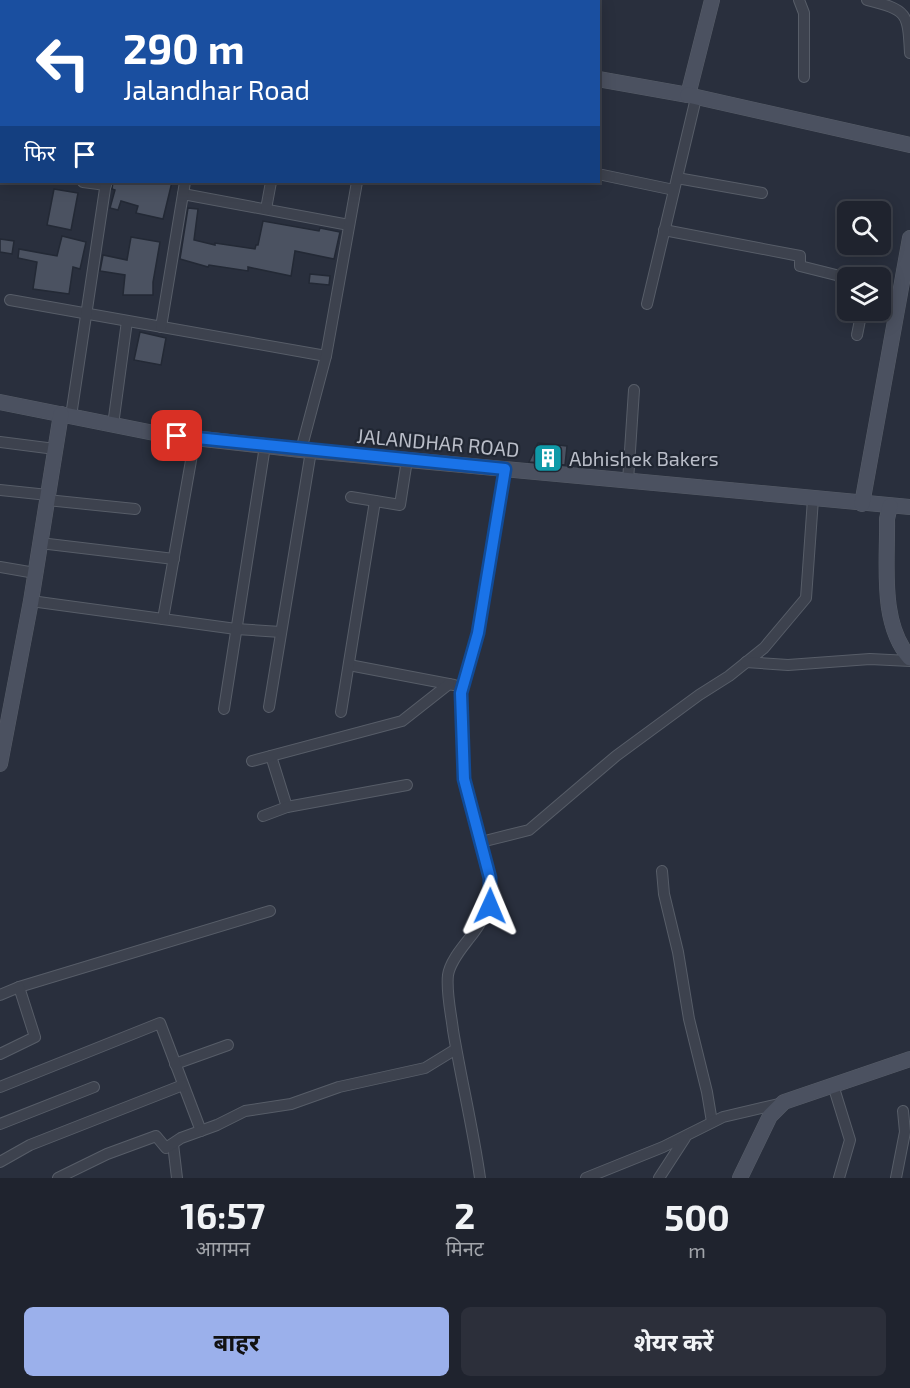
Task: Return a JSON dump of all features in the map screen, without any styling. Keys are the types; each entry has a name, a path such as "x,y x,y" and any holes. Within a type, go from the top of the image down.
{"street":[{"path":"647,304 677,178 712,0"},
{"path":"798,0 804,13 804,77"},
{"path":"867,0 894,7 906,17 909,25 910,53"},
{"path":"600,79 692,96 910,145"},
{"path":"600,174 674,190"},
{"path":"677,178 762,193"},
{"path":"0,764 2,743 31,601 55,449 66,415 86,314 106,183"},
{"path":"161,327 185,183"},
{"path":"266,210 271,183"},
{"path":"269,707 306,450 326,356 357,183"},
{"path":"183,194 349,225"},
{"path":"664,230 800,256 800,266 837,275"},
{"path":"862,504 910,238"},
{"path":"10,300 326,356"},
{"path":"113,424 128,321"},
{"path":"857,335 860,321"},
{"path":"0,390 5,403"},
{"path":"628,481 634,390"},
{"name":"JALANDHAR ROAD","path":"5,403 195,438 910,507"},
{"path":"163,619 195,438"},
{"path":"0,442 55,449"},
{"path":"224,709 265,446"},
{"path":"351,497 400,505 407,460"},
{"path":"480,1178 456,1049 449,1001 448,974 459,951 481,925 490,906 490,878 464,779 461,727 463,687 478,633 505,469"},
{"path":"0,490 135,509"},
{"path":"481,842 529,830 616,756 764,648 806,598 813,499"},
{"path":"341,712 375,501"},
{"path":"890,506 887,519 890,611 897,640 910,660"},
{"path":"40,543 174,559"},
{"path":"0,567 35,573"},
{"path":"31,601 236,629 281,632"},
{"path":"746,662 788,665 870,659 910,660"},
{"path":"349,665 463,687"},
{"path":"252,761 402,721 449,684"},
{"path":"271,756 287,807"},
{"path":"263,816 287,807 407,784"},
{"path":"662,871 689,1019 708,1092 712,1122"},
{"path":"0,995 19,987 270,910"},
{"path":"0,1054 35,1037 19,987"},
{"path":"0,1088 160,1023 201,1131"},
{"path":"175,1064 228,1045"},
{"path":"58,1178 140,1140 156,1136 166,1148 244,1111 291,1104 339,1087 424,1068 456,1049"},
{"path":"586,1178 686,1136 723,1117 784,1102 910,1059"},
{"path":"0,1162 30,1145 183,1085"},
{"path":"833,1085 850,1140 839,1178"},
{"path":"0,1124 94,1087"},
{"path":"740,1178 770,1116 784,1102"},
{"path":"896,1178 905,1132 903,1111"},
{"path":"659,1178 686,1136"},
{"path":"173,1144 177,1178"}],"building":[{"path":"113,183 172,183 163,219 136,213 138,206 121,201 118,210 110,208 115,190 112,189"},
{"path":"54,189 78,193 71,230 47,225"},
{"path":"188,208 198,209 194,240 215,245 215,243 255,249 263,221 319,231 320,228 340,232 334,259 295,251 291,276 248,267 248,271 209,265 208,267 180,259"},
{"path":"62,236 86,242 80,269 73,267 69,294 33,289 37,262 18,258 19,249 57,256"},
{"path":"131,237 160,242 153,295 123,295 125,275 100,271 103,255 127,260"},
{"path":"0,239 14,241 12,254 0,252"},
{"path":"310,274 330,276 329,285 309,283"},
{"path":"140,332 166,338 161,365 134,360"},
{"name":"Abhishek Bakers","path":"538,443 567,446 565,465 529,462"}],"place":[{"name":"Abhishek Bakers","path":"548,458"}],"route":[{"path":"177,436 505,469 478,633 461,693 464,779 490,878 490,906"}]}
